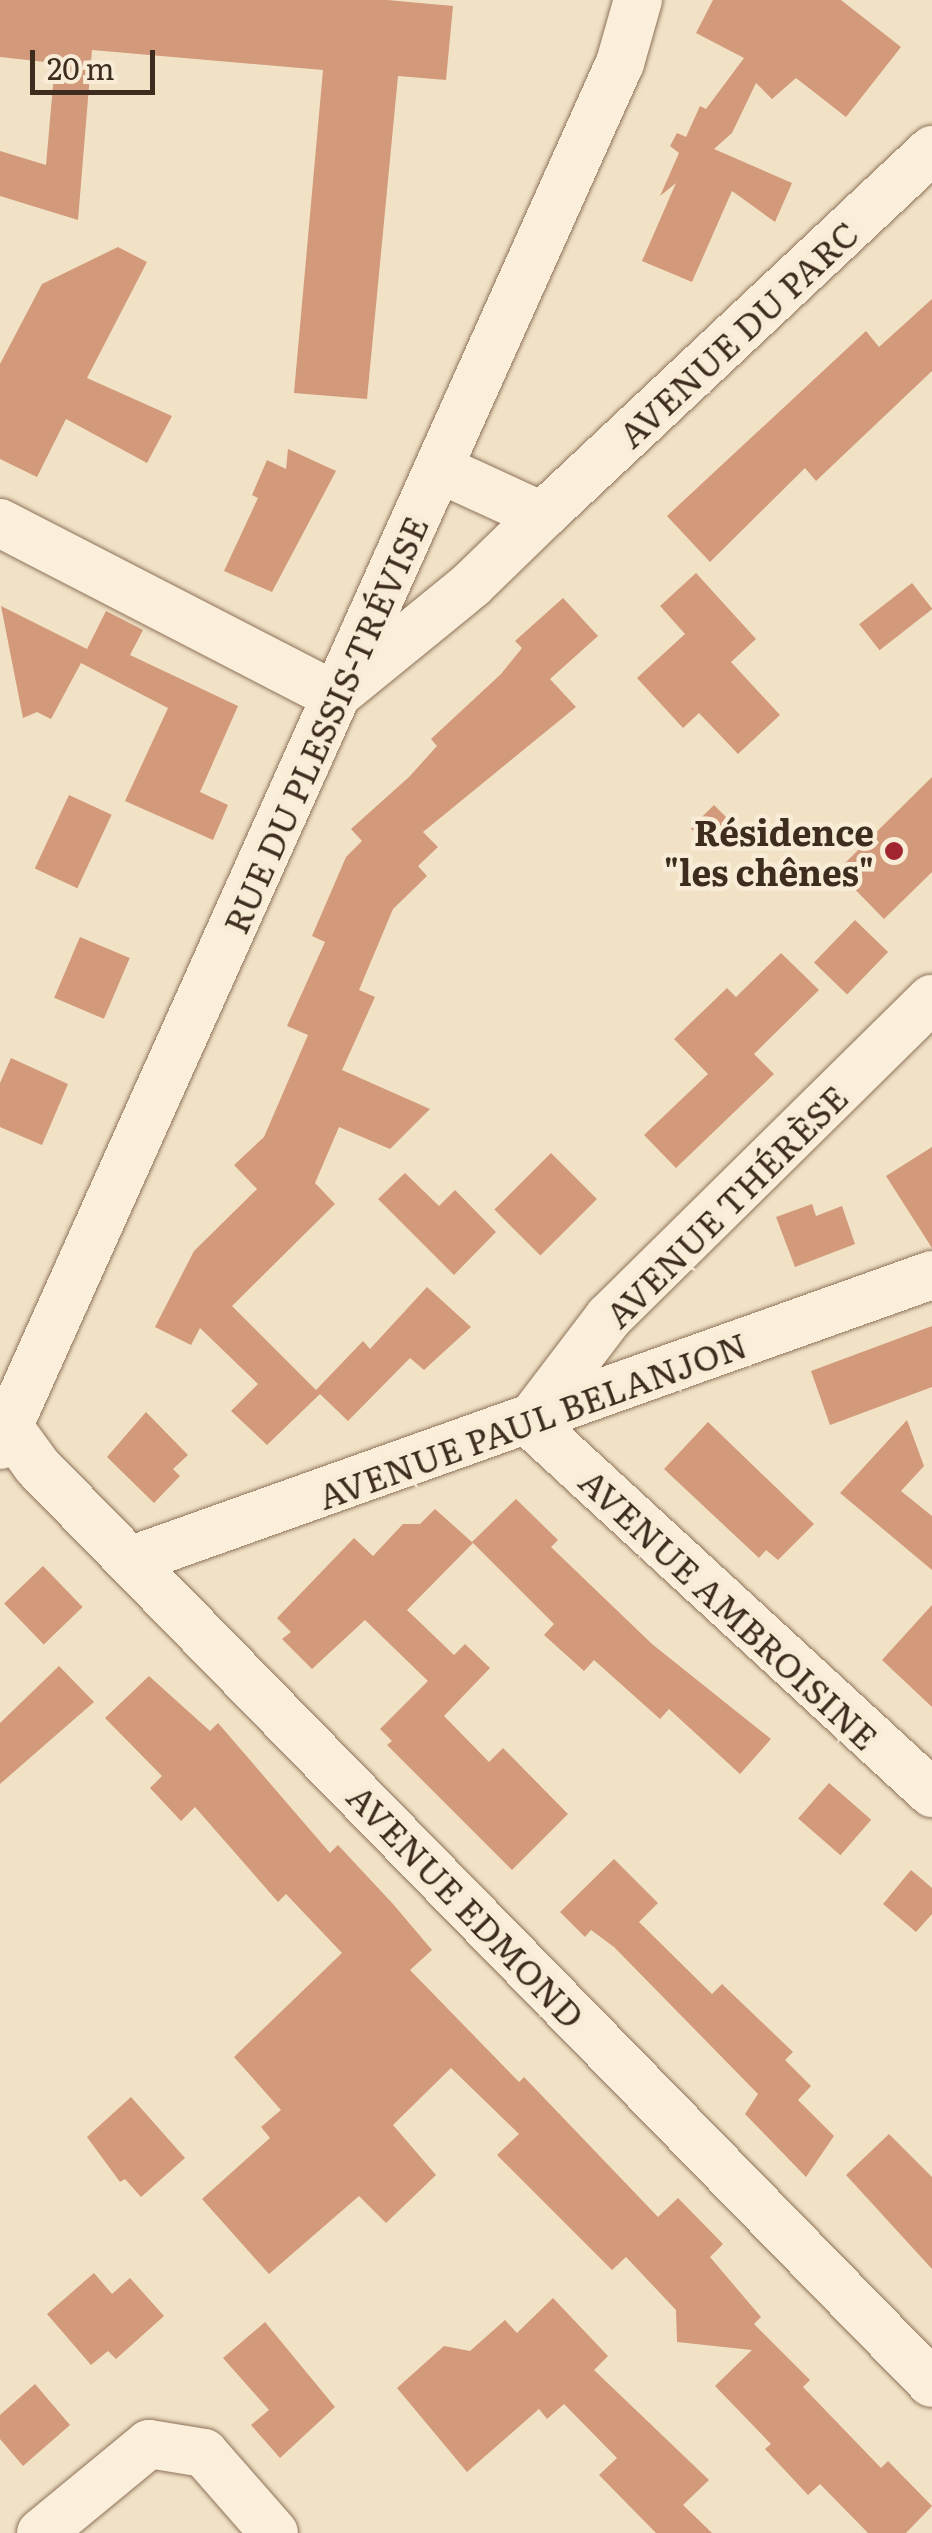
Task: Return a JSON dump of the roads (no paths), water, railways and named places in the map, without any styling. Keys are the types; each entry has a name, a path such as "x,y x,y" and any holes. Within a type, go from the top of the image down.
{"street":[{"name":"RUE DU PLESSIS-TRÉVISE","path":"3,1428 440,469 620,63 638,0"},
{"name":"AVENUE DU PARC","path":"335,696 471,585 932,150"},
{"path":"440,469 542,516"},
{"path":"0,523 335,696"},
{"name":"AVENUE THÉRÈSE","path":"529,1422 609,1318 932,999"},
{"name":"AVENUE PAUL BELANJON","path":"132,1560 529,1422 932,1275"},
{"name":"AVENUE AMBROISINE","path":"529,1422 932,1794"},
{"name":"AVENUE EDMOND","path":"3,1428 932,2383"},
{"path":"42,2533 150,2444 204,2453 274,2533"}],"place":[{"name":"Résidence \"les chênes\"","path":"894,851"}]}
